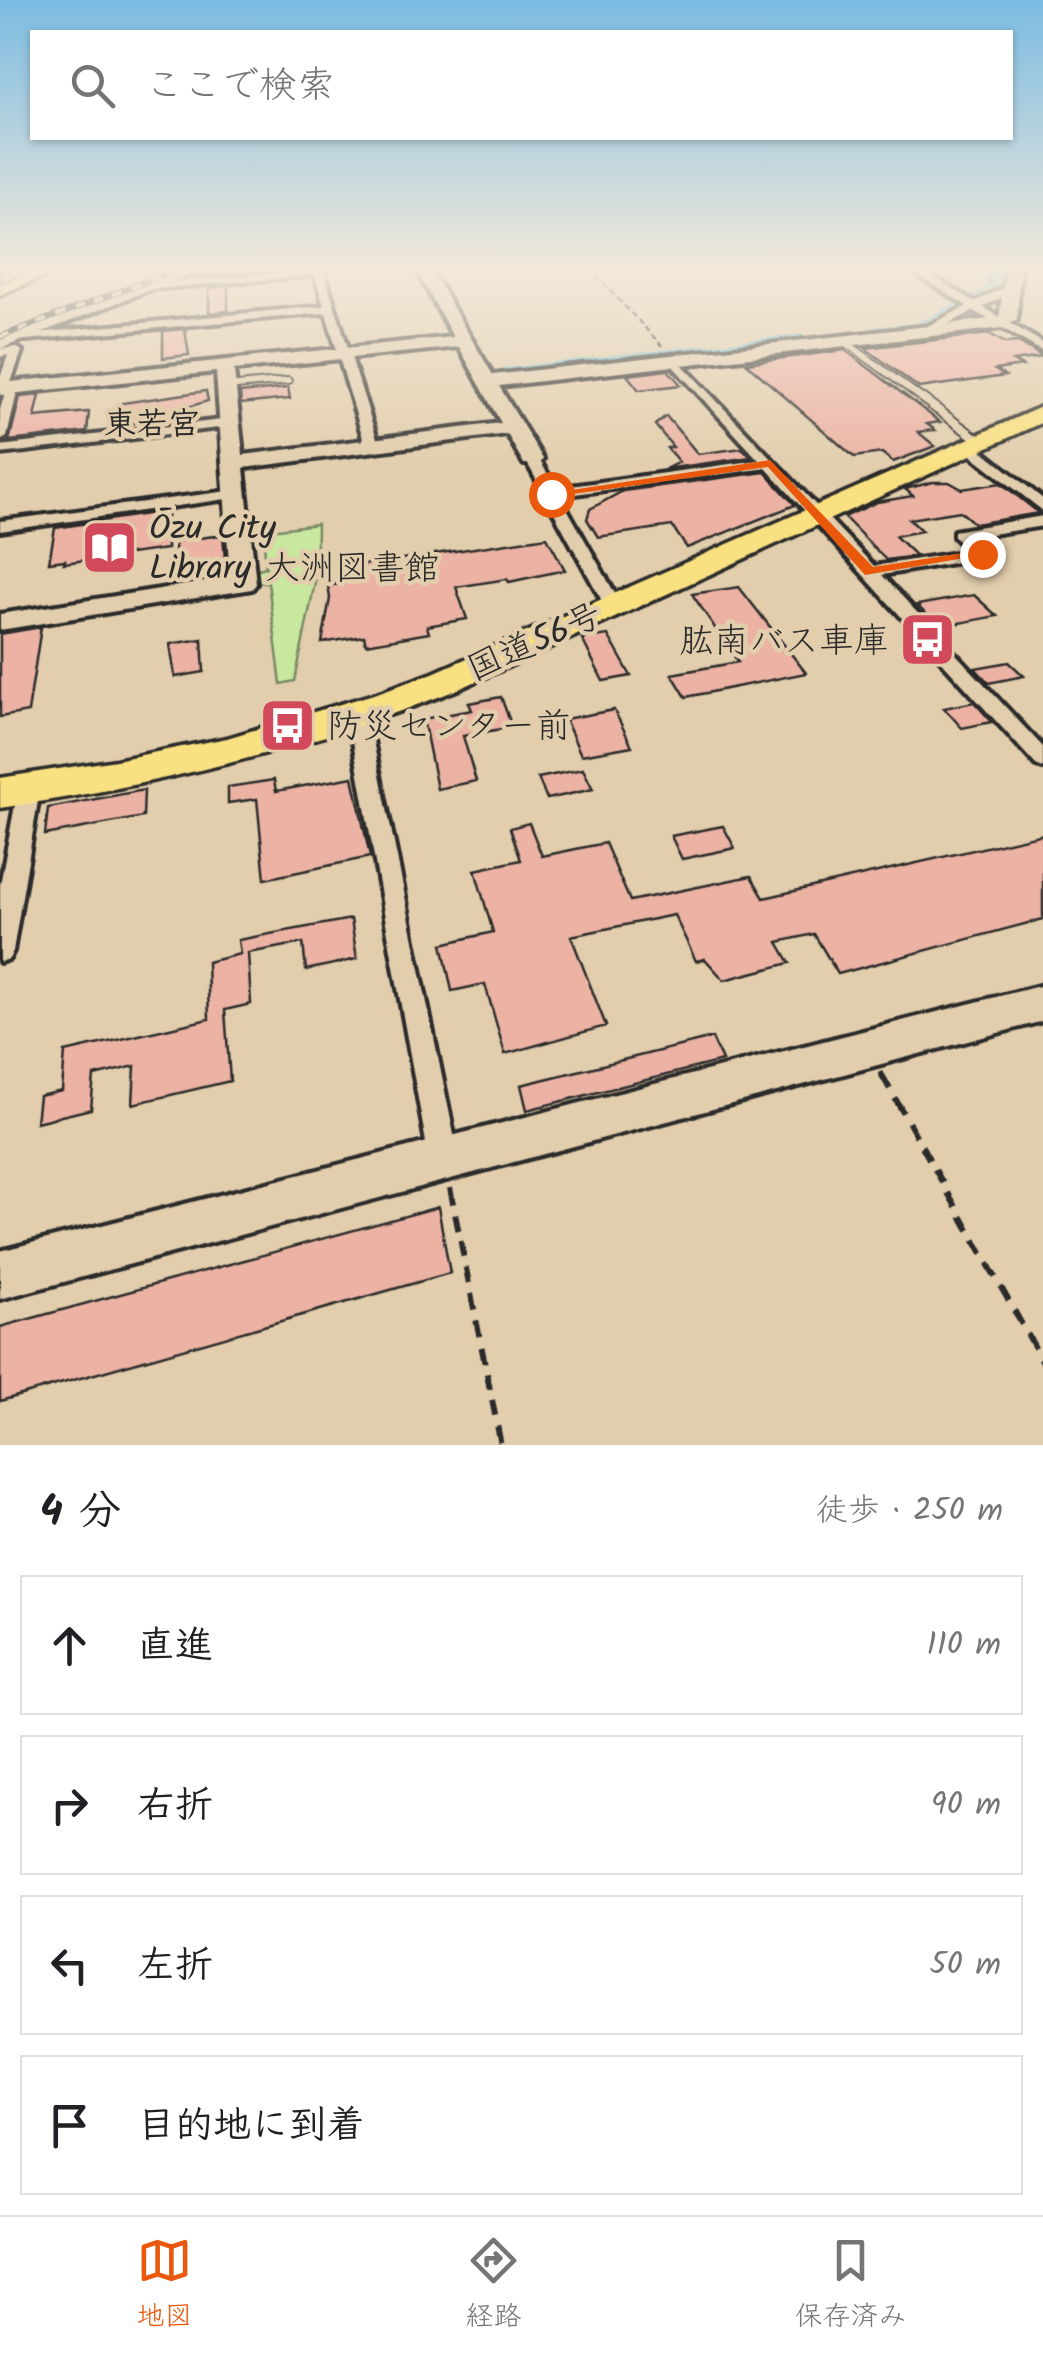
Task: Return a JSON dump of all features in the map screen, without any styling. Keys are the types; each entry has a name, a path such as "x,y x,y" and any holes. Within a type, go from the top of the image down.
{"highway":[{"name":"国道56号","path":"14,791 169,768 354,718 1043,413"}],"street":[{"path":"7,341 53,336"},
{"path":"339,336 372,445"},
{"path":"460,336 613,606"},
{"path":"486,382 885,336"},
{"path":"5,388 462,341"},
{"path":"0,352 16,352 5,388 0,437"},
{"path":"675,360 1043,760"},
{"path":"0,622 242,584 225,366"},
{"path":"0,450 230,423"},
{"path":"233,463 514,427"},
{"path":"973,442 1043,506"},
{"path":"551,494 770,464"},
{"path":"0,526 236,494"},
{"path":"870,572 982,554 960,534 1043,521"},
{"path":"354,718 362,736 444,1159"},
{"path":"0,951 14,791"},
{"path":"0,1275 1043,1002"}],"lane":[{"path":"844,341 973,442"},
{"path":"227,387 288,381"}],"path":[{"path":"653,336 675,360"},
{"path":"866,1046 1043,1362"},
{"path":"444,1159 501,1445"}],"green space":[{"path":"317,524 316,577 295,681 281,684 268,582 247,584 250,571 266,567 263,531"}],"building":[{"path":"163,336 186,336 189,355 163,358"},
{"path":"994,336 1005,343 1018,342 1043,357 1013,361 1022,366 995,370 1005,376 919,388 865,348"},
{"path":"845,350 940,422 927,424 935,430 918,432 935,446 893,462 882,453 854,457 746,363"},
{"path":"668,370 681,385 639,390 627,375"},
{"path":"288,388 290,399 241,404 240,393"},
{"path":"206,391 208,401 119,428 122,403"},
{"path":"40,395 35,417 89,412 87,432 9,441 20,397"},
{"path":"666,416 698,454 742,448 751,457 665,469 679,462 667,448 673,447 655,425"},
{"path":"765,472 795,505 687,548 672,526 598,537 587,519 590,509 623,491"},
{"path":"949,482 962,489 1001,483 1039,513 975,524 960,511 909,519 922,531 895,536 916,556 886,560 844,517 877,502 913,496 905,489"},
{"path":"167,511 167,549 49,562 55,528"},
{"path":"223,535 226,572 176,577 175,541"},
{"path":"547,537 565,570 509,582 507,579 456,587 467,619 427,626 429,633 366,644 364,636 322,643 330,598 328,586 345,583 342,568"},
{"path":"739,587 806,673 686,697 672,674 738,662 692,594"},
{"path":"974,595 997,616 938,627 917,605"},
{"path":"41,627 28,712 0,717 0,634"},
{"path":"608,635 631,676 603,681 582,639"},
{"path":"202,639 204,672 175,677 170,644"},
{"path":"1009,662 1024,676 989,683 975,668"},
{"path":"501,697 512,727 463,736 476,781 437,789 423,719 472,710 469,703"},
{"path":"974,702 992,722 962,728 944,708"},
{"path":"614,710 632,746 581,755 565,719"},
{"path":"583,769 593,789 547,799 538,778"},
{"path":"353,777 370,857 265,879 257,799 228,803 228,787 274,780 276,791"},
{"path":"144,790 143,817 45,835 48,808"},
{"path":"529,823 542,856 605,843 630,901 751,876 764,898 1043,834 1043,919 838,974 814,934 778,942 790,963 724,980 705,959 696,961 674,915 571,936 606,1026 505,1054 485,984 452,991 442,944 493,932 475,870 521,860 510,828"},
{"path":"723,826 735,848 682,859 671,836"},
{"path":"351,919 357,959 306,970 303,943 248,953 251,1004 225,1010 230,1081 133,1104 135,1066 94,1076 91,1109 36,1122 39,1096 62,1091 65,1052 209,1019 207,962 240,954 238,940"},
{"path":"712,1038 722,1061 527,1110 521,1085"},
{"path":"438,1207 450,1273 0,1401 0,1327"}],"waterway":[{"path":"678,354 802,340"},
{"path":"505,374 662,356"}],"place":[{"name":"Ōzu City Library 大洲図書館","path":"110,547"},
{"name":"肱南バス車庫","path":"928,640"},
{"name":"防災センター前","path":"288,725"}],"district":[{"name":"東若宮","path":"152,423"}],"route":[{"path":"551,494 770,464 870,572 982,554"}]}
